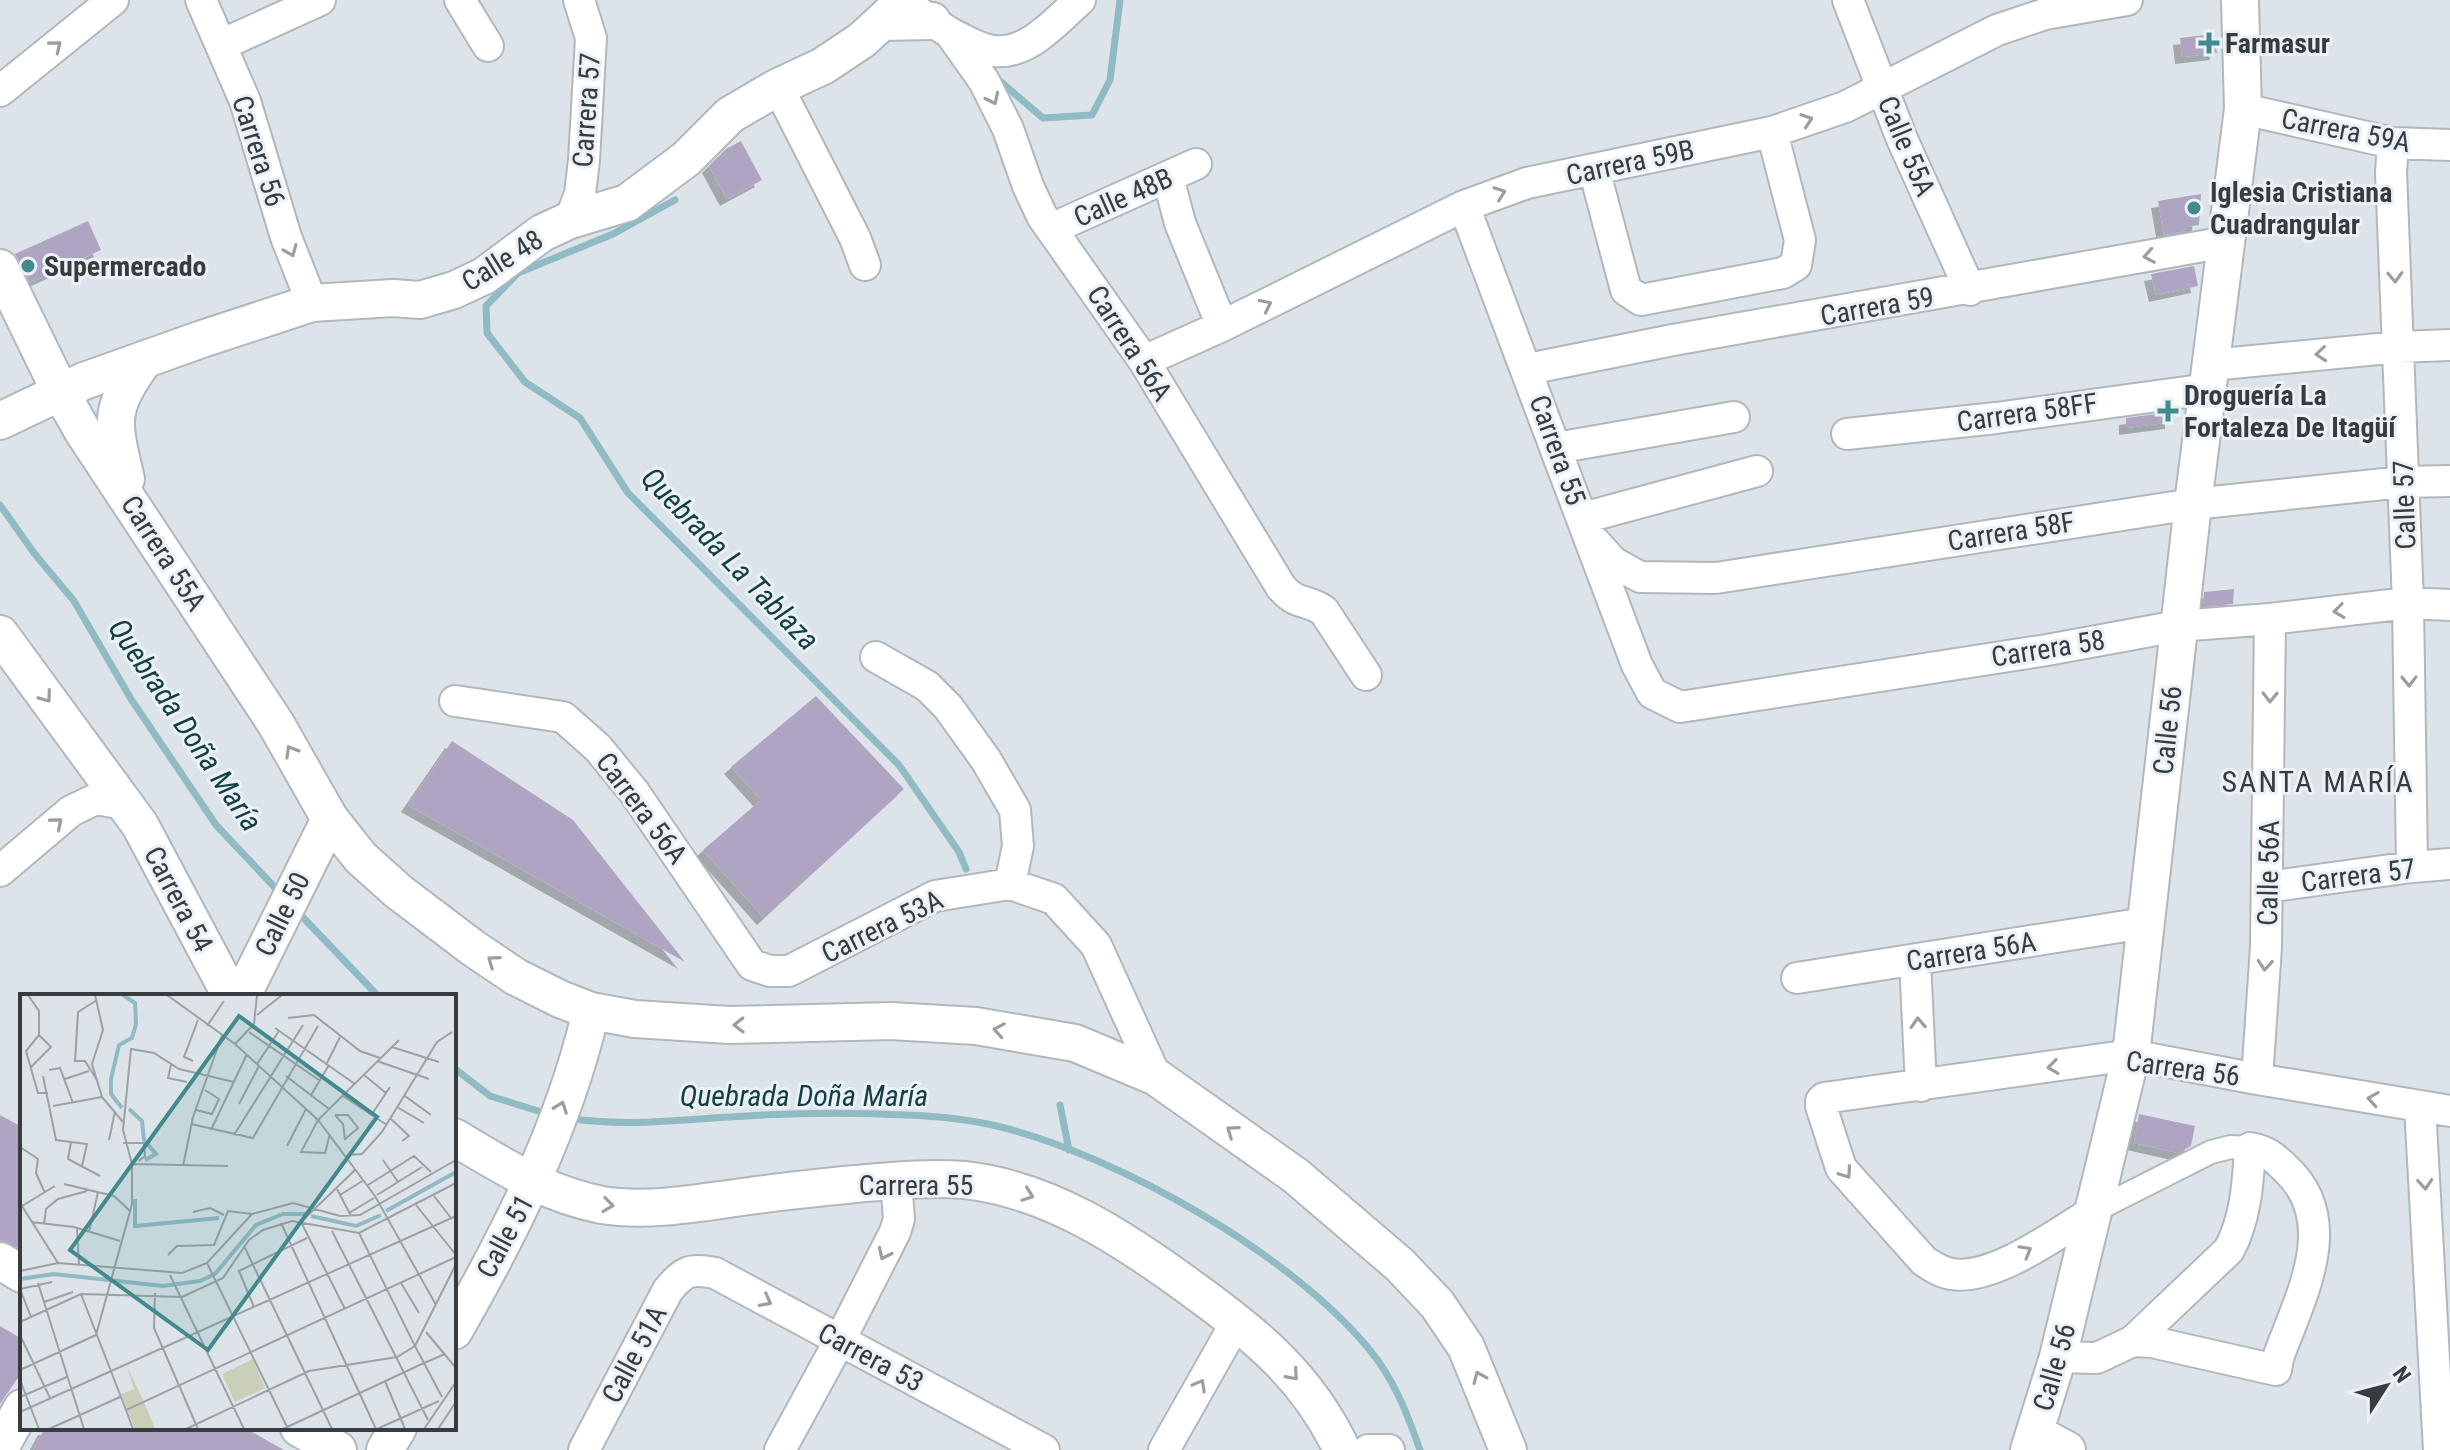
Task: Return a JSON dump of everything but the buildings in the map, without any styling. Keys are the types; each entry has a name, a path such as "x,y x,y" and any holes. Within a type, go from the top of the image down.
{"street":[{"path":"0,91 113,0"},
{"name":"Carrera 56","path":"201,0 245,101 286,237 312,303"},
{"path":"221,45 320,0"},
{"path":"460,0 488,46"},
{"name":"Carrera 57","path":"570,220 580,194 584,160 591,38 579,0"},
{"path":"915,16 991,51 1015,51 1041,34 1080,0"},
{"name":"Calle 55A","path":"1848,0 1882,88 1970,290"},
{"name":"Carrera 59B","path":"1144,361 1222,326 1464,206 1527,183 1772,132 1845,107 1997,30 2045,14 2127,0"},
{"name":"Calle 56","path":"2032,1441 2058,1357 2131,1055 2178,626 2243,109 2240,0"},
{"name":"Calle 48","path":"0,421 60,391 312,303 393,298 420,300 454,290 484,276 542,233 570,220 627,203 686,159 730,115 823,66 862,40 915,16"},
{"name":"Carrera 56A","path":"915,16 984,81 1008,129 1028,186 1051,229 1144,361 1281,587 1293,601 1316,605 1324,611 1366,675"},
{"path":"778,87 855,238 865,265"},
{"name":"Carrera 59A","path":"2243,109 2393,143 2450,145"},
{"path":"1594,169 1626,290 1641,300 1783,273 1796,265 1800,240 1772,132"},
{"name":"Calle 57","path":"2393,143 2391,172 2408,603 2412,867"},
{"name":"Calle 48B","path":"1051,229 1196,164"},
{"path":"1168,177 1180,223 1222,326"},
{"name":"Carrera 55","path":"1464,206 1637,665 1652,693"},
{"name":"Carrera 59","path":"1528,369 1673,340 1970,290 2226,242"},
{"name":"Carrera 55A","path":"0,268 60,391 276,724 326,825 399,892 516,977 560,999 587,1027 635,1019 729,1025 891,1021 976,1026 1075,1043 1156,1077 1296,1176 1400,1265 1437,1304 1466,1347 1508,1450"},
{"name":"Carrera 58FF","path":"1847,434 1996,418 2209,377 2399,347 2450,345"},
{"path":"132,505 114,432 116,406 145,359"},
{"path":"1556,448 1734,417"},
{"path":"1586,526 1757,471"},
{"name":"Carrera 58F","path":"1586,526 1613,562 1640,577 1716,578 2193,504 2403,482 2450,481"},
{"name":"Carrera 58","path":"1652,693 1680,707 2047,650 2178,626 2408,603 2450,605"},
{"name":"Calle 56A","path":"2257,1079 2266,947 2270,619"},
{"name":"Carrera 54","path":"0,634 140,825 239,994"},
{"path":"876,657 927,686 948,707 986,760 1015,810 1018,846 1010,884"},
{"name":"Carrera 56A","path":"455,701 563,717 598,748 634,792 752,965 770,971 789,971"},
{"path":"0,871 71,811 96,799 124,804"},
{"name":"Calle 50","path":"239,994 326,825"},
{"name":"Carrera 57","path":"2267,887 2450,864"},
{"name":"Carrera 53A","path":"789,971 935,896 1010,884 1054,899 1096,945 1156,1077"},
{"name":"Carrera 56A","path":"1797,978 2145,923"},
{"path":"1915,960 1921,1086"},
{"name":"Calle 51","path":"456,1327 536,1177 587,1027"},
{"name":"Carrera 56","path":"2094,1211 2014,1258 1976,1274 1953,1275 1937,1269 1924,1261 1841,1168 1821,1101 2131,1055 2450,1111"},
{"path":"2420,1106 2444,1398 2439,1450"},
{"name":"Carrera 55","path":"456,1138 536,1177 569,1197 604,1205 683,1205 808,1187 896,1180 963,1180 1010,1189 1057,1206 1104,1230 1237,1321 1275,1354 1307,1390 1342,1450"},
{"path":"2094,1211 2211,1152 2231,1147 2267,1151 2295,1178 2310,1203 2316,1240 2310,1272 2276,1370 2152,1342 2133,1341"},
{"path":"2058,1357 2097,1358 2133,1341 2229,1250 2238,1234 2246,1199 2250,1148"},
{"path":"780,1450 895,1232 899,1219 896,1180"},
{"path":"0,1261 20,1273"},
{"name":"Carrera 53","path":"696,1269 715,1273 1044,1450"},
{"name":"Calle 51A","path":"584,1450 668,1290 680,1276 696,1269"},
{"path":"1164,1450 1237,1321"},
{"path":"0,1448 20,1412"},
{"path":"303,1430 338,1450"},
{"path":"385,1450 397,1430"},
{"path":"2032,1441 2067,1450"},
{"path":"1368,1450 1389,1450"}],"waterway":[{"name":"Quebrada La Tablaza","path":"994,76 1043,118 1092,115 1110,80 1120,0"},
{"name":"Quebrada La Tablaza","path":"675,200 613,234 518,273 486,306 487,333 525,382 580,418 628,493 899,765 959,852 966,869"},
{"name":"Quebrada Doña María","path":"0,505 74,601 131,699 216,825 281,894"},
{"name":"Quebrada Doña María","path":"295,909 376,994"},
{"name":"Quebrada Doña María","path":"456,1070 490,1096 548,1114"},
{"name":"Quebrada La Tablaza","path":"1060,1105 1069,1150"},
{"name":"Quebrada Doña María","path":"568,1118 628,1122 862,1113 953,1119 1001,1127 1048,1141 1149,1185 1250,1245 1295,1278 1336,1313 1378,1360 1399,1397 1420,1450"}],"place":[{"name":"Farmasur","path":"2209,43"},
{"name":"Iglesia Cristiana Cuadrangular","path":"2194,208"},
{"name":"Supermercado","path":"28,266"},
{"name":"Droguería La Fortaleza De Itagüí","path":"2168,411"}],"district":[{"name":"SANTA MARÍA","path":"2318,782"}]}
